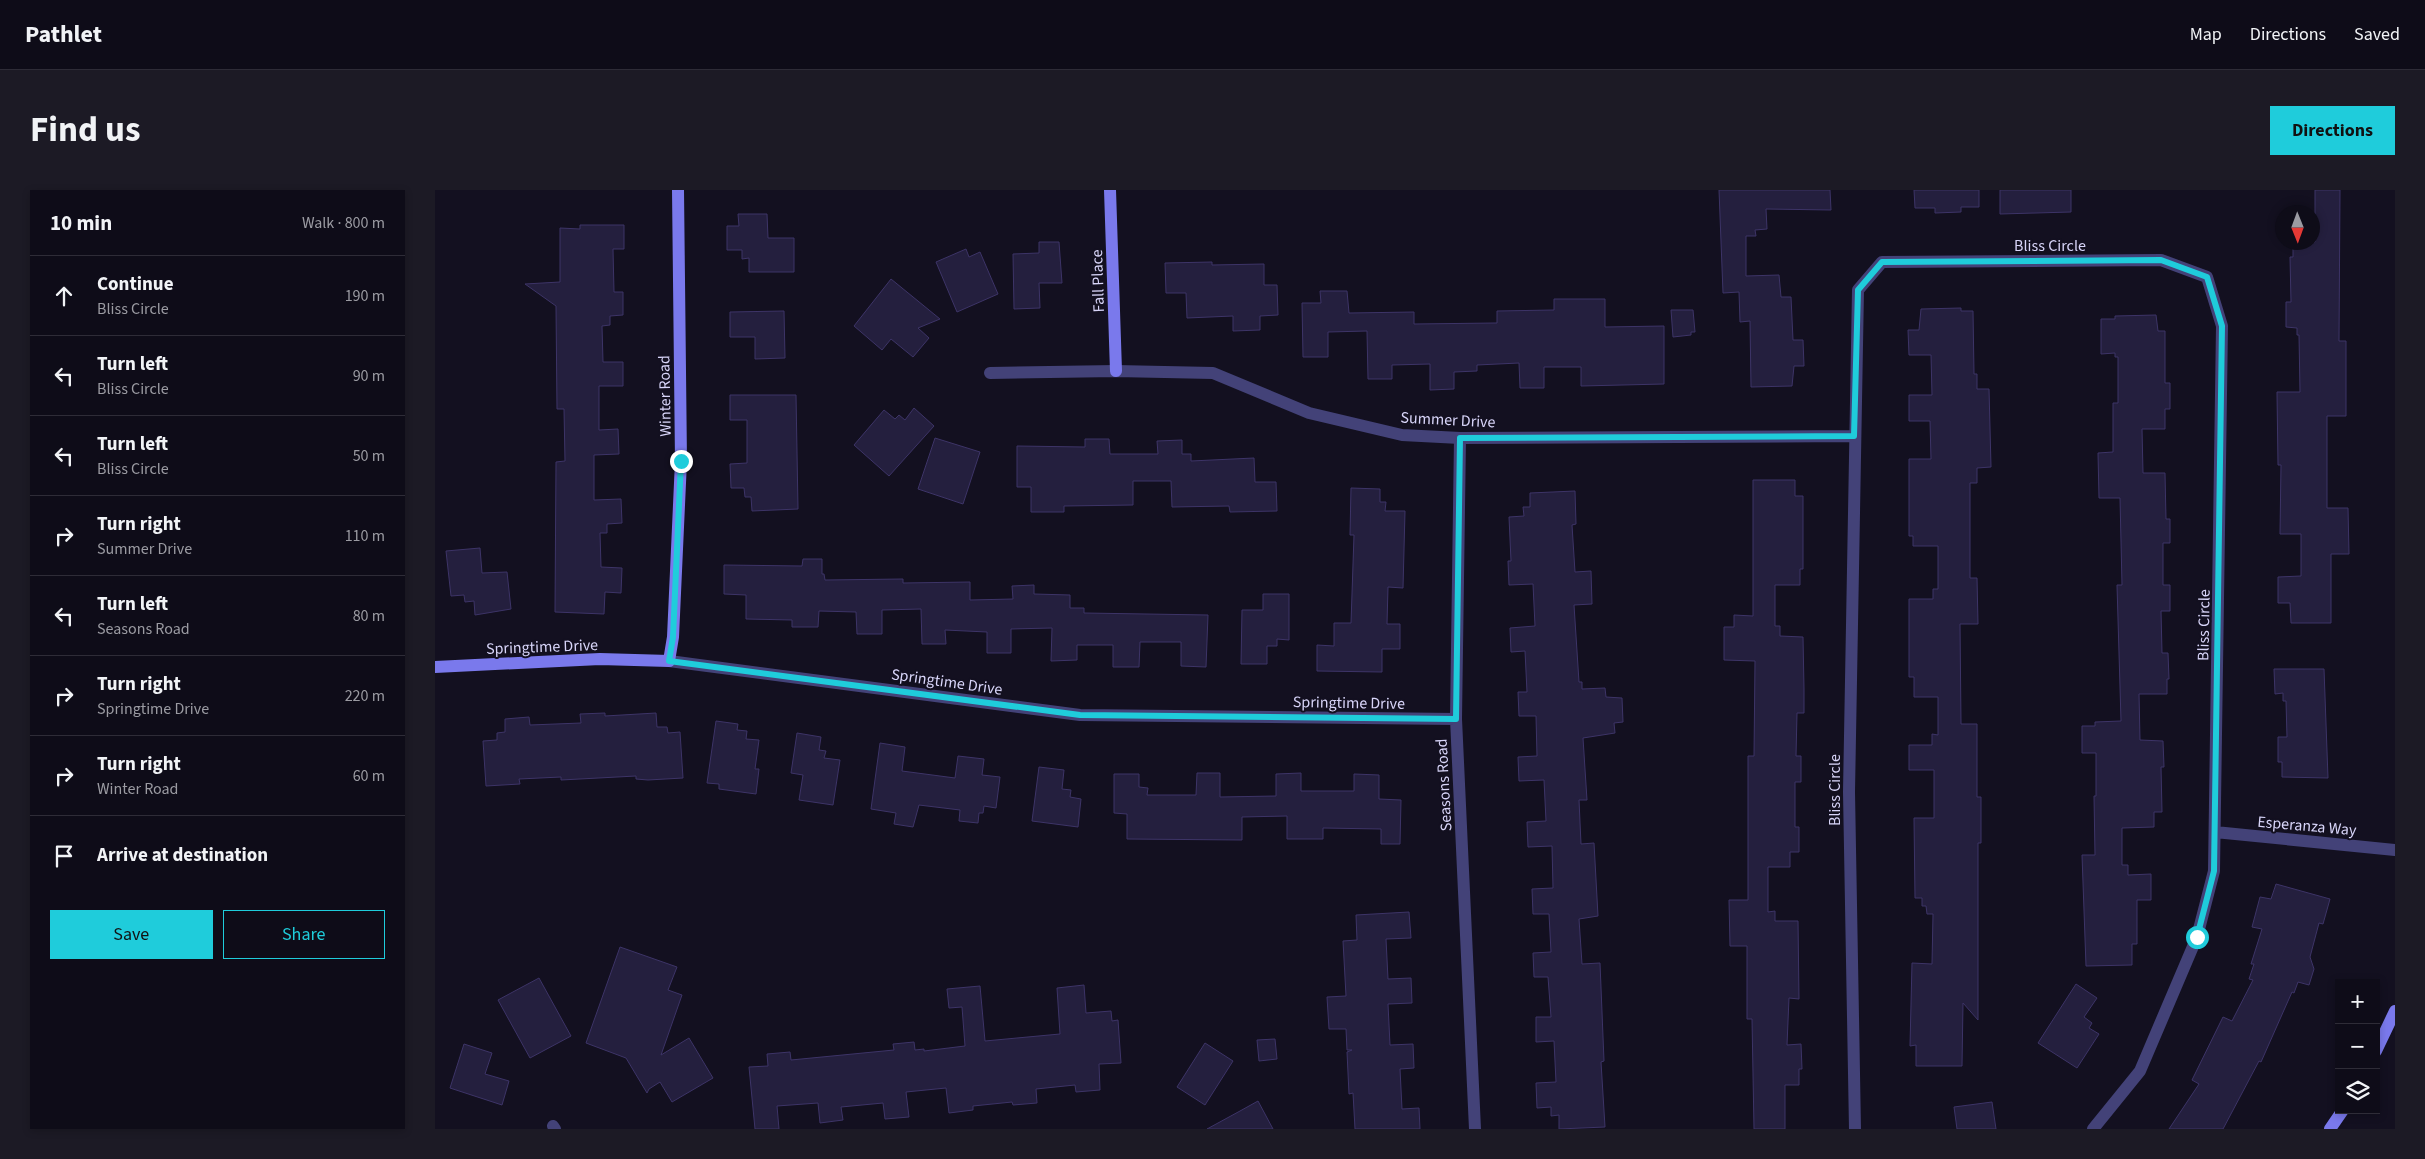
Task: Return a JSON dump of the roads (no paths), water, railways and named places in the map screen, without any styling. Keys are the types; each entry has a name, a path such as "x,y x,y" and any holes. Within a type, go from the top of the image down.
{"street":[{"name":"Winter Road","path":"669,661 673,637 681,461 678,190"},
{"name":"Fall Place","path":"1110,190 1116,371"},
{"name":"Bliss Circle","path":"1855,1129 1849,792 1858,290 1882,262 2161,260 2207,277 2222,326 2214,871 2197,937 2140,1071 2093,1129"},
{"name":"Summer Drive","path":"990,374 1116,371 1213,373 1309,413 1403,435 1460,438 1854,436"},
{"name":"Seasons Road","path":"1460,438 1456,719 1475,1129"},
{"name":"Springtime Drive","path":"435,667 600,660 669,661 1080,715 1456,719"},
{"name":"Esperanza Way","path":"2215,832 2395,850"},
{"path":"2380,1043 2395,1011"},
{"path":"2330,1129 2340,1114"}]}
